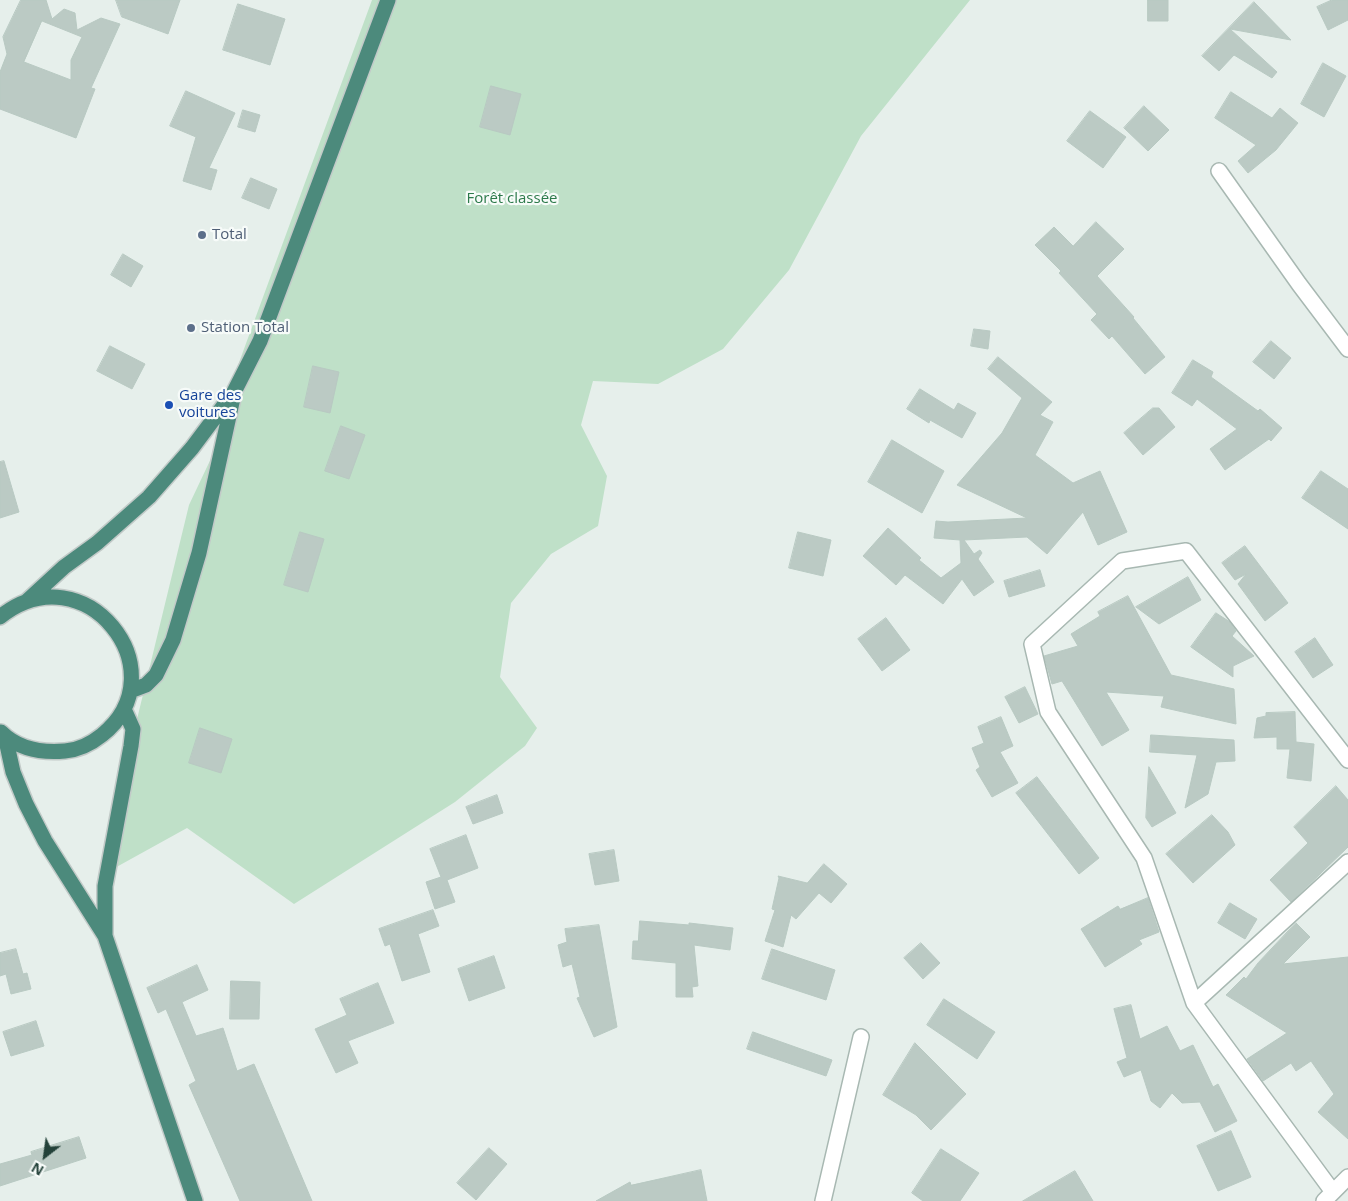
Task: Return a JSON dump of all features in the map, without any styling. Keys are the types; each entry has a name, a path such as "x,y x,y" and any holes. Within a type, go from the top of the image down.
{"highway":[{"path":"26,601 64,567 96,543 150,497 192,448 234,392 260,341 388,0"},
{"path":"130,691 146,685 156,675 173,640 199,554 234,392"},
{"path":"0,616 26,601 50,596 73,599 95,609 112,624 125,645 131,667 130,691 124,709 111,728 92,742 71,751 48,753 25,748 2,734"},
{"path":"106,936 105,886 132,738 132,729 124,709"},
{"path":"2,734 26,804 46,842 106,936 195,1201"}],"street":[{"path":"1219,172 1348,349"},
{"path":"1348,760 1186,551 1122,561 1032,644 1048,712 1144,858 1194,1003 1329,1197 1348,1177"},
{"path":"1194,1003 1348,862"},
{"path":"823,1201 861,1037"}],"green space":[{"name":"Forêt classée","path":"372,0 970,0 861,136 789,270 723,349 658,384 593,381 581,425 607,476 598,526 551,554 511,603 500,677 537,728 525,746 455,802 294,904 187,828 102,875 114,814 189,505 232,414 237,368"}],"building":[{"path":"21,0 46,0 52,19 64,9 75,13 77,30 101,18 120,24 91,88 95,89 76,138 0,109 0,72 7,54 3,37","holes":["42,21 82,37 71,60 71,80 24,62"]},
{"path":"116,0 180,0 168,34 122,17"},
{"path":"1148,0 1168,0 1168,21 1148,21"},
{"path":"1332,0 1348,0 1348,20 1328,30 1317,7"},
{"path":"1254,2 1291,40 1230,29 1277,72 1272,78 1234,55 1219,71 1202,56"},
{"path":"238,4 285,19 270,65 223,50"},
{"path":"1323,63 1346,76 1324,117 1301,104"},
{"path":"491,86 521,94 510,135 480,127"},
{"path":"186,91 235,113 209,168 217,170 211,190 183,181 196,137 170,126"},
{"path":"1231,92 1272,118 1280,108 1298,123 1276,150 1248,173 1238,161 1256,145 1215,118"},
{"path":"1144,106 1169,130 1148,151 1124,128"},
{"path":"243,110 260,115 255,132 238,127"},
{"path":"1090,111 1126,137 1103,168 1067,141"},
{"path":"251,178 277,189 269,209 242,198"},
{"path":"1096,222 1124,249 1097,276 1134,317 1165,357 1145,374 1112,336 1109,339 1091,320 1097,314 1059,273 1061,271 1035,245 1054,227 1073,246"},
{"path":"123,254 143,266 131,287 111,275"},
{"path":"974,329 990,331 988,349 971,346"},
{"path":"1271,341 1291,358 1274,379 1253,362"},
{"path":"110,346 145,364 132,389 97,371"},
{"path":"998,357 1052,402 1040,415 1053,422 1035,455 1073,483 1100,471 1127,532 1098,545 1083,512 1047,554 1027,537 964,540 974,554 980,550 982,553 978,559 994,582 974,596 962,579 943,604 905,575 896,585 863,556 888,528 921,558 919,560 941,578 961,563 960,540 934,538 936,521 1027,518 957,485 1002,433 1022,398 988,369"},
{"path":"1193,360 1213,372 1211,377 1258,411 1260,409 1282,428 1271,441 1269,439 1225,470 1210,449 1237,429 1197,399 1192,406 1172,393"},
{"path":"313,366 339,372 330,413 304,407"},
{"path":"920,389 954,410 958,403 976,413 962,438 930,420 929,423 907,409"},
{"path":"1153,408 1159,408 1175,427 1143,455 1124,433"},
{"path":"341,426 365,435 349,479 325,471"},
{"path":"892,440 944,471 922,513 868,482"},
{"path":"4,461 19,512 0,518 0,462"},
{"path":"1321,471 1348,489 1348,529 1302,498"},
{"path":"300,532 324,539 308,592 284,585"},
{"path":"798,532 831,540 823,576 789,568"},
{"path":"1245,546 1288,603 1265,621 1238,584 1246,574 1235,580 1222,563"},
{"path":"1040,570 1045,586 1009,597 1004,581"},
{"path":"1188,577 1201,600 1159,624 1136,607"},
{"path":"1128,596 1171,675 1234,689 1236,724 1161,707 1164,696 1106,692 1129,730 1102,746 1062,681 1052,684 1044,656 1078,646 1071,634 1100,616 1098,612"},
{"path":"1216,613 1230,622 1236,631 1232,636 1254,656 1233,666 1233,677 1191,647"},
{"path":"886,618 910,650 882,671 858,639"},
{"path":"1315,638 1333,665 1313,678 1295,652"},
{"path":"1025,687 1038,714 1019,723 1005,697"},
{"path":"1295,712 1296,742 1314,744 1311,781 1287,778 1290,749 1277,749 1277,737 1254,738 1257,718 1266,716 1266,713"},
{"path":"1001,717 1013,746 1000,752 1018,783 992,797 976,770 980,767 972,748 984,743 978,727"},
{"path":"200,728 232,739 221,773 189,763"},
{"path":"1151,735 1234,740 1235,761 1216,762 1208,794 1185,808 1197,755 1150,752"},
{"path":"1149,767 1176,813 1152,827 1146,818"},
{"path":"1037,777 1099,858 1079,874 1016,793"},
{"path":"1336,786 1348,800 1348,847 1291,902 1270,880 1308,843 1294,827"},
{"path":"497,795 503,813 473,824 466,807"},
{"path":"1212,815 1228,832 1235,845 1193,883 1166,854"},
{"path":"466,835 478,868 447,880 455,902 435,909 426,882 441,877 430,849"},
{"path":"614,850 619,881 595,885 589,854"},
{"path":"824,864 847,884 831,903 819,893 796,919 791,915 783,947 765,941 775,910 772,909 778,876 807,883"},
{"path":"1148,898 1159,932 1139,940 1142,944 1105,967 1081,929 1118,906 1120,909"},
{"path":"1230,903 1257,919 1245,939 1218,923"},
{"path":"433,910 439,926 418,934 430,972 402,981 390,944 385,946 379,929"},
{"path":"640,921 689,925 689,923 733,928 730,950 694,945 698,986 692,987 693,997 676,997 676,963 632,959 633,941 638,941"},
{"path":"1296,923 1310,937 1283,964 1348,957 1348,1139 1318,1112 1334,1094 1311,1061 1296,1071 1291,1063 1263,1081 1247,1059 1287,1033 1226,995 1244,977 1246,979 1258,963"},
{"path":"599,925 617,1027 594,1037 577,998 580,997 572,964 563,967 558,945 567,942 565,929"},
{"path":"921,943 940,963 923,979 904,958"},
{"path":"16,949 23,974 27,973 31,989 11,994 6,974 0,976 0,953"},
{"path":"772,949 835,970 826,1000 762,979"},
{"path":"494,956 505,988 469,1001 458,969"},
{"path":"197,965 208,990 182,1002 196,1036 223,1028 237,1071 254,1064 312,1201 240,1201 189,1085 196,1081 166,1009 158,1013 147,988"},
{"path":"231,981 260,982 259,1019 230,1019"},
{"path":"378,983 394,1023 348,1041 358,1063 336,1073 315,1029 347,1015 340,999"},
{"path":"944,999 995,1032 977,1059 927,1025"},
{"path":"1131,1005 1140,1039 1167,1026 1180,1051 1193,1045 1213,1087 1218,1084 1237,1121 1215,1132 1200,1102 1182,1103 1172,1093 1160,1108 1151,1101 1141,1070 1124,1077 1117,1062 1127,1058 1114,1009"},
{"path":"36,1021 44,1046 11,1056 3,1032"},
{"path":"753,1032 832,1060 826,1076 747,1049"},
{"path":"915,1043 966,1094 931,1130 916,1115 883,1095"},
{"path":"1231,1131 1251,1177 1218,1191 1197,1146"},
{"path":"79,1137 86,1158 0,1186 0,1164 32,1155 31,1152"},
{"path":"489,1148 507,1164 476,1200 457,1183"},
{"path":"941,1149 979,1173 960,1201 923,1201 912,1193"},
{"path":"701,1170 707,1201 596,1201 630,1182 631,1185"},
{"path":"1075,1171 1093,1201 1023,1201"}],"place":[{"name":"Total","path":"202,235"},
{"name":"Station Total","path":"191,328"},
{"name":"Gare des voitures","path":"169,405"}]}
